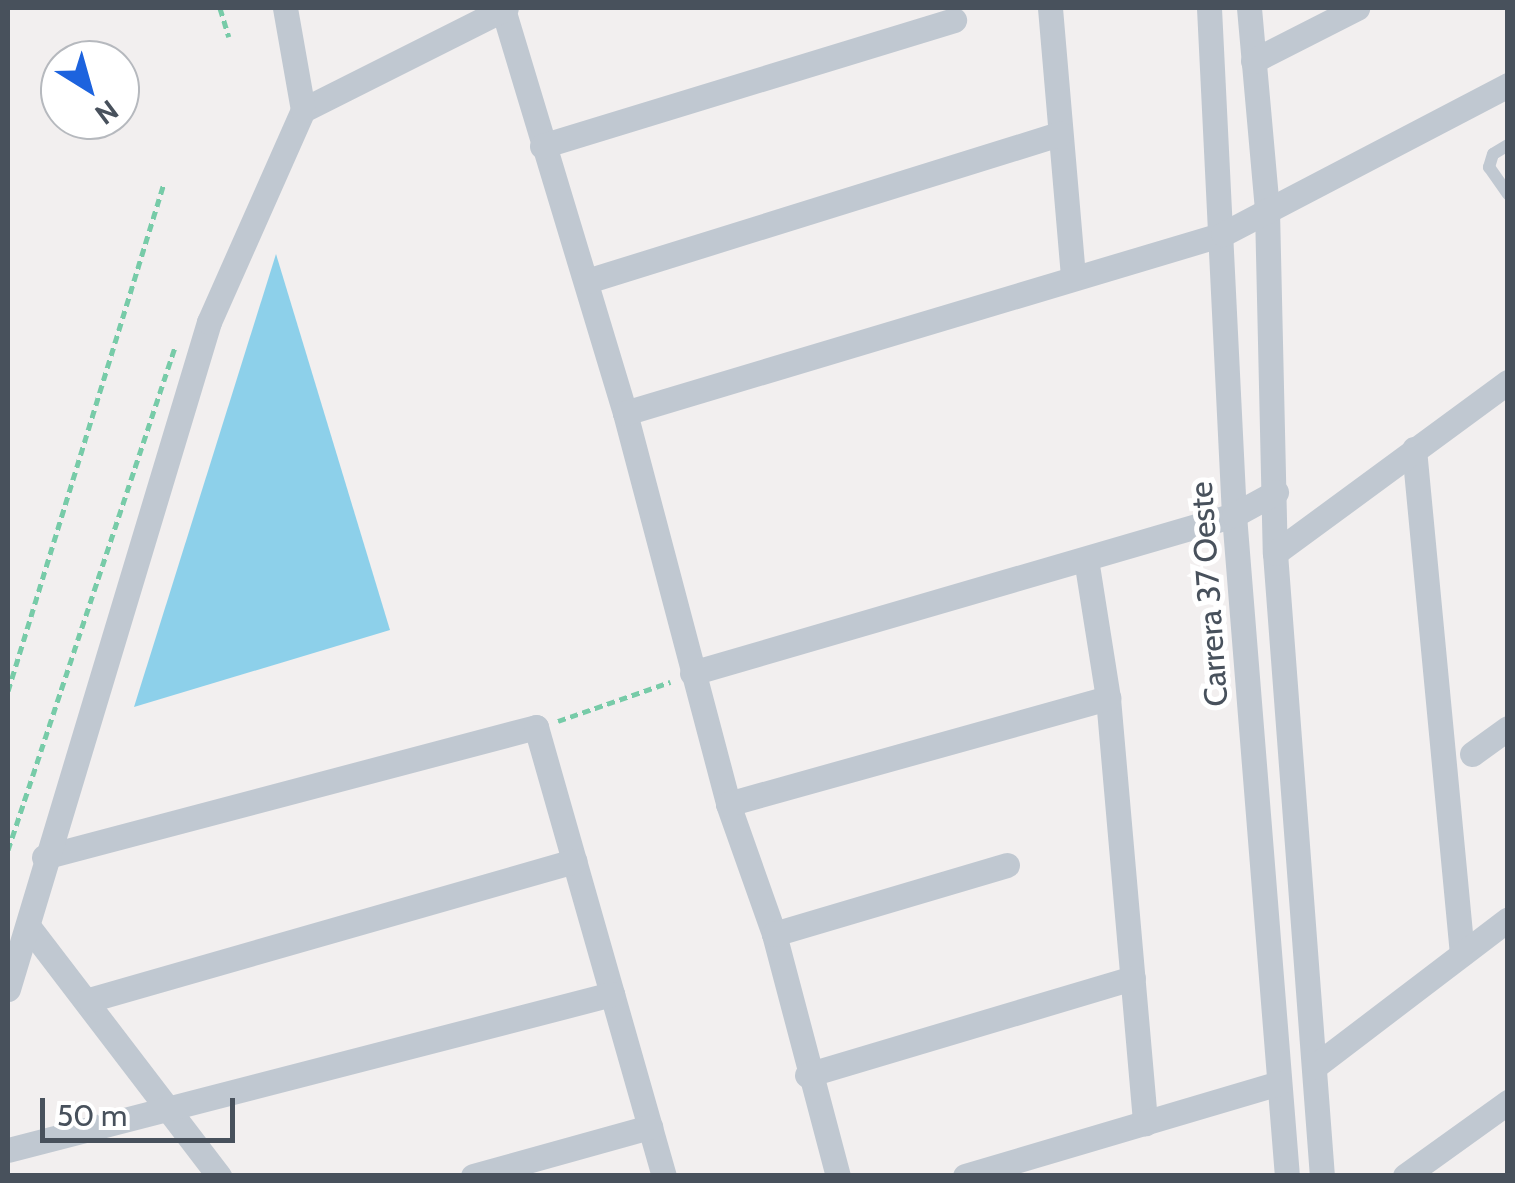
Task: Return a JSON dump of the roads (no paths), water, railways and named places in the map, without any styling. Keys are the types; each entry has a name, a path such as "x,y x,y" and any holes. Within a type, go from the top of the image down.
{"street":[{"path":"8,989 44,857 210,322 302,110 285,8"},
{"path":"302,110 505,8 542,146 588,281 626,413 728,804 774,934 806,1075 838,1176"},
{"path":"1050,8 1073,278"},
{"name":"Carrera 37 Oeste","path":"1210,8 1234,515 1286,1176"},
{"path":"1249,8 1267,210 1276,552 1322,1176"},
{"path":"1254,61 1357,8"},
{"path":"542,146 954,20"},
{"path":"626,413 1222,234 1508,85"},
{"path":"588,281 1060,134"},
{"path":"1276,552 1508,382"},
{"path":"1414,449 1462,954"},
{"path":"692,673 1234,515 1276,492"},
{"path":"1086,559 1108,698 1144,1123"},
{"path":"728,804 1108,698"},
{"path":"44,857 536,727 664,1176"},
{"path":"1472,754 1508,728"},
{"path":"90,1000 574,862"},
{"path":"774,934 1007,865"},
{"path":"1314,1067 1508,919"},
{"path":"28,926 90,1000 219,1176"},
{"path":"806,1075 1132,978"},
{"path":"8,1150 612,994"},
{"path":"965,1176 1279,1082"},
{"path":"1405,1176 1508,1102"},
{"path":"473,1176 650,1127"}],"lane":[{"path":"1508,145 1493,154 1489,167 1508,194"}],"water":[{"path":"276,254 390,630 134,707"}]}
